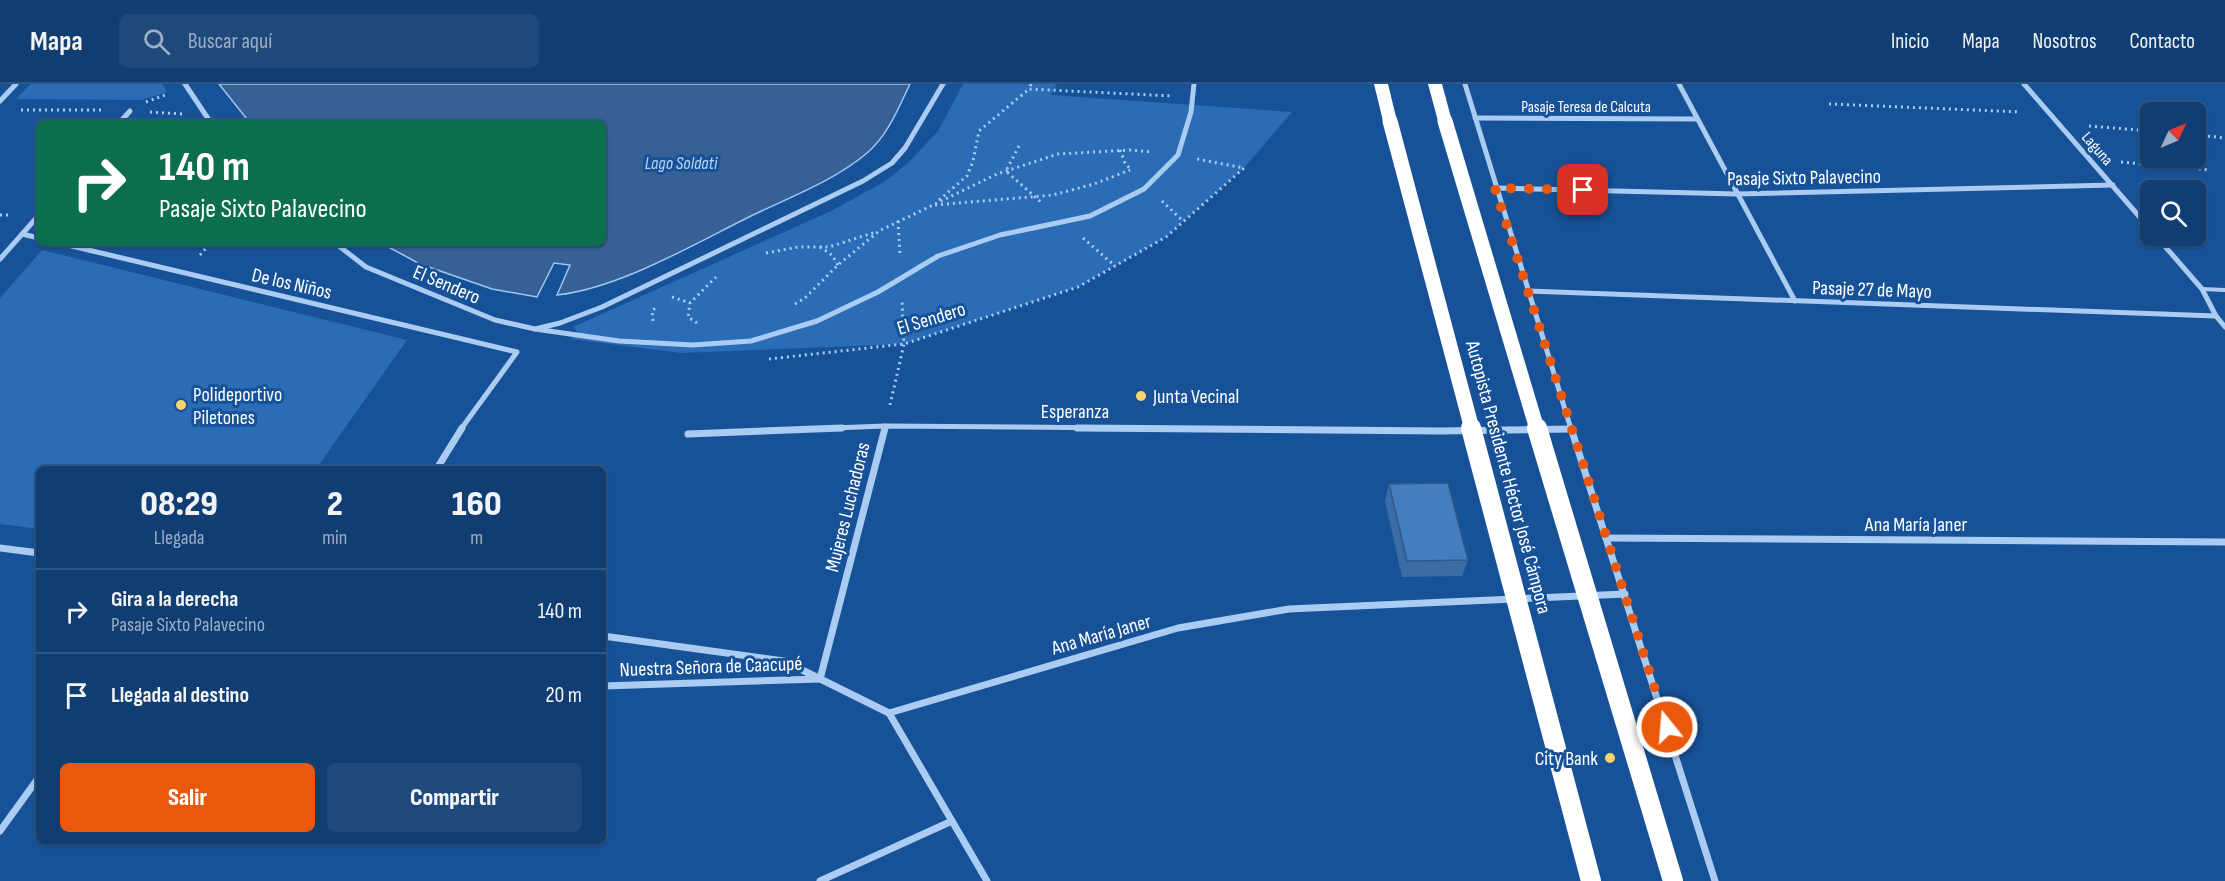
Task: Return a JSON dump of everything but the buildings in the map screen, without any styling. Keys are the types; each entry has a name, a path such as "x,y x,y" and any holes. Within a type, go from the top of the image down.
{"highway":[{"name":"Autopista Presidente Héctor José Cámpora","path":"1381,84 1591,881"},
{"name":"Autopista Presidente Héctor José Cámpora","path":"1435,84 1672,881"}],"street":[{"path":"0,101 16,84"},
{"name":"El Sendero","path":"339,246 366,267 495,320 535,329 560,323 602,307 863,181 892,163 905,148 943,84"},
{"path":"535,329 664,345 751,341 787,331 854,305 938,256 1000,235 1090,216 1144,189 1178,155 1186,134 1194,97 1194,84"},
{"path":"1465,84 1495,188 1715,881"},
{"path":"1679,84 1795,301"},
{"name":"Laguna","path":"2024,84 2140,217"},
{"path":"187,86 209,120"},
{"path":"122,120 130,111"},
{"name":"Pasaje Teresa de Calcuta","path":"1476,118 1697,119"},
{"name":"Pasaje Sixto Palavecino","path":"1495,188 1737,194 2113,185"},
{"path":"0,259 36,218"},
{"path":"22,234 36,237"},
{"name":"De los Niños","path":"72,246 517,352 458,433 438,466"},
{"path":"2165,246 2202,289 2216,316 2225,327"},
{"name":"Pasaje 27 de Mayo","path":"1528,291 2216,316"},
{"name":"Esperanza","path":"688,434 885,426 1571,429"},
{"name":"Mujeres Luchadoras","path":"820,679 885,426"},
{"name":"Ana María Janer","path":"1606,538 2225,542"},
{"path":"0,548 36,553"},
{"name":"Ana María Janer","path":"889,712 1178,628 1289,609 1625,594"},
{"path":"606,636 784,661 889,712 987,881"},
{"name":"Nuestra Señora de Caacupé","path":"606,686 820,679"},
{"path":"0,831 36,781"},
{"path":"820,881 952,821"}],"lane":[{"path":"2202,289 2225,290"}],"path":[{"path":"931,206 967,176 973,161 979,131 1029,89 1031,84"},
{"path":"130,111 152,99 187,86"},
{"path":"1029,89 1194,97"},
{"path":"1829,104 2050,114"},
{"path":"2058,123 2140,130"},
{"path":"2206,136 2225,138"},
{"path":"1006,171 1019,146"},
{"path":"757,258 767,253 798,247 829,247 879,231 1006,171 1058,154 1131,150 1178,155"},
{"path":"931,206 1053,195 1094,184 1140,166 1164,153"},
{"name":"El Sendero","path":"765,359 904,344 1078,287 1166,237 1244,168 1178,155"},
{"path":"2090,159 2210,170"},
{"path":"789,307 805,298 838,265 879,231"},
{"path":"820,247 832,255 838,265"},
{"path":"825,272 830,273"},
{"path":"692,326 702,326 688,317 690,303 717,276 699,284"},
{"path":"653,321 652,311 662,301 681,292"},
{"path":"672,296 690,303"},
{"path":"620,340 653,321 663,323"},
{"name":"Mujeres Luchadoras","path":"885,426 904,344"}],"shaded area":[{"path":"31,84 162,84 167,92 142,100 16,99"},
{"path":"963,84 1057,84 1051,95 1292,112 1244,168 1166,237 1078,287 904,344 681,353 571,339 577,331 573,327 831,211 884,182 908,163 938,131"},
{"name":"Polideportivo Piletones","path":"42,250 407,340 318,466 36,466 36,529 0,524 0,298"}],"water":[{"name":"Lago Soldati","path":"219,84 910,84 892,121 874,146 854,163 826,180 656,263 606,284 557,295 570,265 554,263 537,297 492,289 420,264 387,246 606,246 606,120 248,120"}],"place":[{"name":"Junta Vecinal","path":"1141,396"},
{"name":"Polideportivo Piletones","path":"181,405"},
{"name":"City Bank","path":"1610,758"}],"route":[{"path":"1583,190 1495,188 1667,727"}]}
